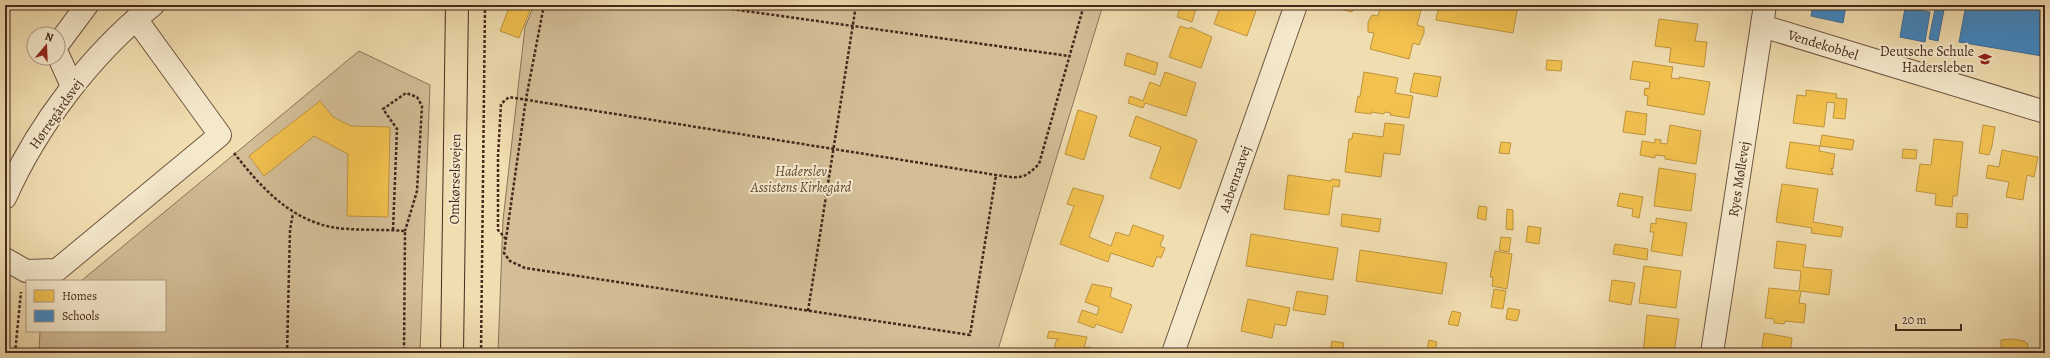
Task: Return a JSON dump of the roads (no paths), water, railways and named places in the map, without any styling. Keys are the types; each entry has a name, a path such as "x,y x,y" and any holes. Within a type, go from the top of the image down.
{"main road":[{"name":"Omkørselsvejen","path":"452,353 457,5"}],"street":[{"path":"66,33 87,5"},
{"name":"Hørregårdsvej","path":"5,198 38,137 72,86 136,19 153,5"},
{"name":"Aabenraavej","path":"1173,353 1296,5"},
{"name":"Ryes Møllevej","path":"1712,353 1765,5"},
{"path":"5,259 26,271 57,270 220,135 136,19"},
{"name":"Vendekobbel","path":"1762,26 2045,112"},
{"path":"63,66 72,86"}],"place":[{"name":"Deutsche Schule Hadersleben","path":"1985,59"}],"park label":[{"name":"Haderslev Assistens Kirkegård","path":"801,180"}]}
